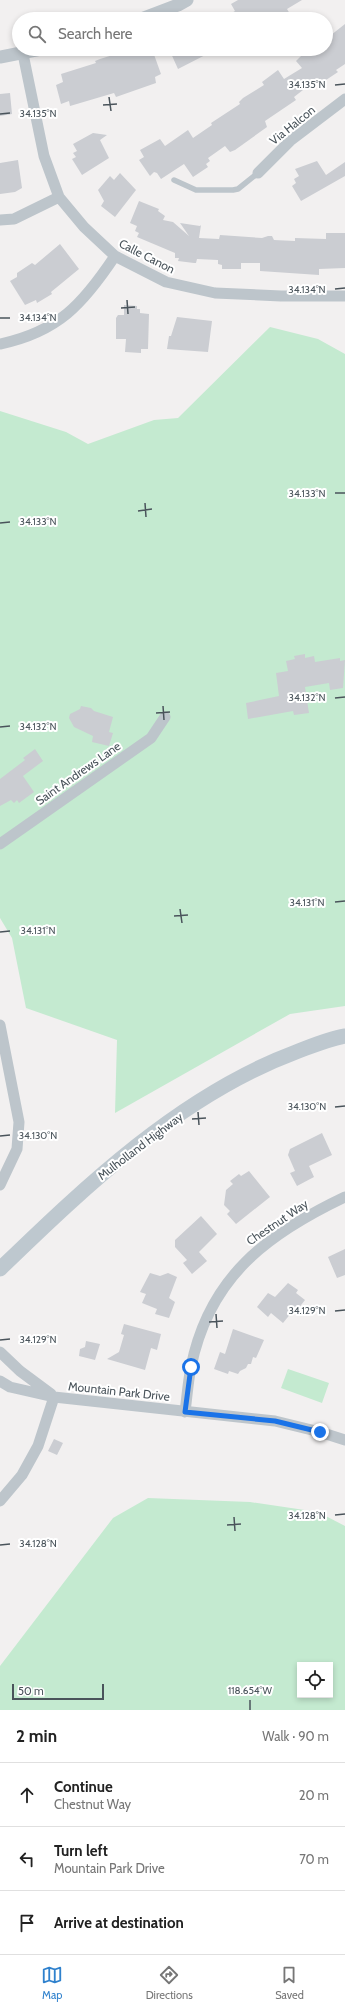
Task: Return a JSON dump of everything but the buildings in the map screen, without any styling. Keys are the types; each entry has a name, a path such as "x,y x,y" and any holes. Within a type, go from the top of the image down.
{"main road":[{"name":"Mulholland Highway","path":"0,1269 93,1182 166,1125 199,1102 239,1077 278,1058 332,1039 345,1036"}],"street":[{"path":"161,12 178,6 187,0"},
{"path":"0,57 12,55"},
{"name":"Calle Canon","path":"23,56 44,156 59,197 84,227 115,256 166,282 214,293 281,296 345,296"},
{"name":"Via Halcon","path":"258,173 290,141 345,99"},
{"path":"0,220 14,218 59,197"},
{"path":"0,344 23,340 58,322 94,289 115,256"},
{"name":"Saint Andrews Lane","path":"0,844 151,738 165,717"},
{"path":"0,1025 19,1122 17,1149 0,1186"},
{"name":"Chestnut Way","path":"185,1412 191,1367 199,1338 210,1309 225,1284 245,1261 265,1244 316,1211 345,1197"},
{"name":"Mountain Park Drive","path":"1,1355 54,1397"},
{"name":"Mountain Park Drive","path":"0,1381 10,1387 54,1397 275,1421 345,1440"},
{"path":"0,1501 22,1475 38,1446 54,1397"}],"lane":[{"path":"174,180 196,190 232,190 238,189 258,173"}],"green space":[{"path":"270,327 318,339 345,354 345,1006 290,1014 115,1113 117,1040 26,1008 12,938 0,918 0,411 66,432 88,444 154,420 178,418"},
{"path":"288,1369 329,1383 322,1403 281,1388"},
{"path":"148,1498 250,1502 318,1512 345,1526 345,1710 0,1710 0,1666 113,1518"}],"route":[{"path":"191,1367 185,1412 275,1421 320,1432"}]}
